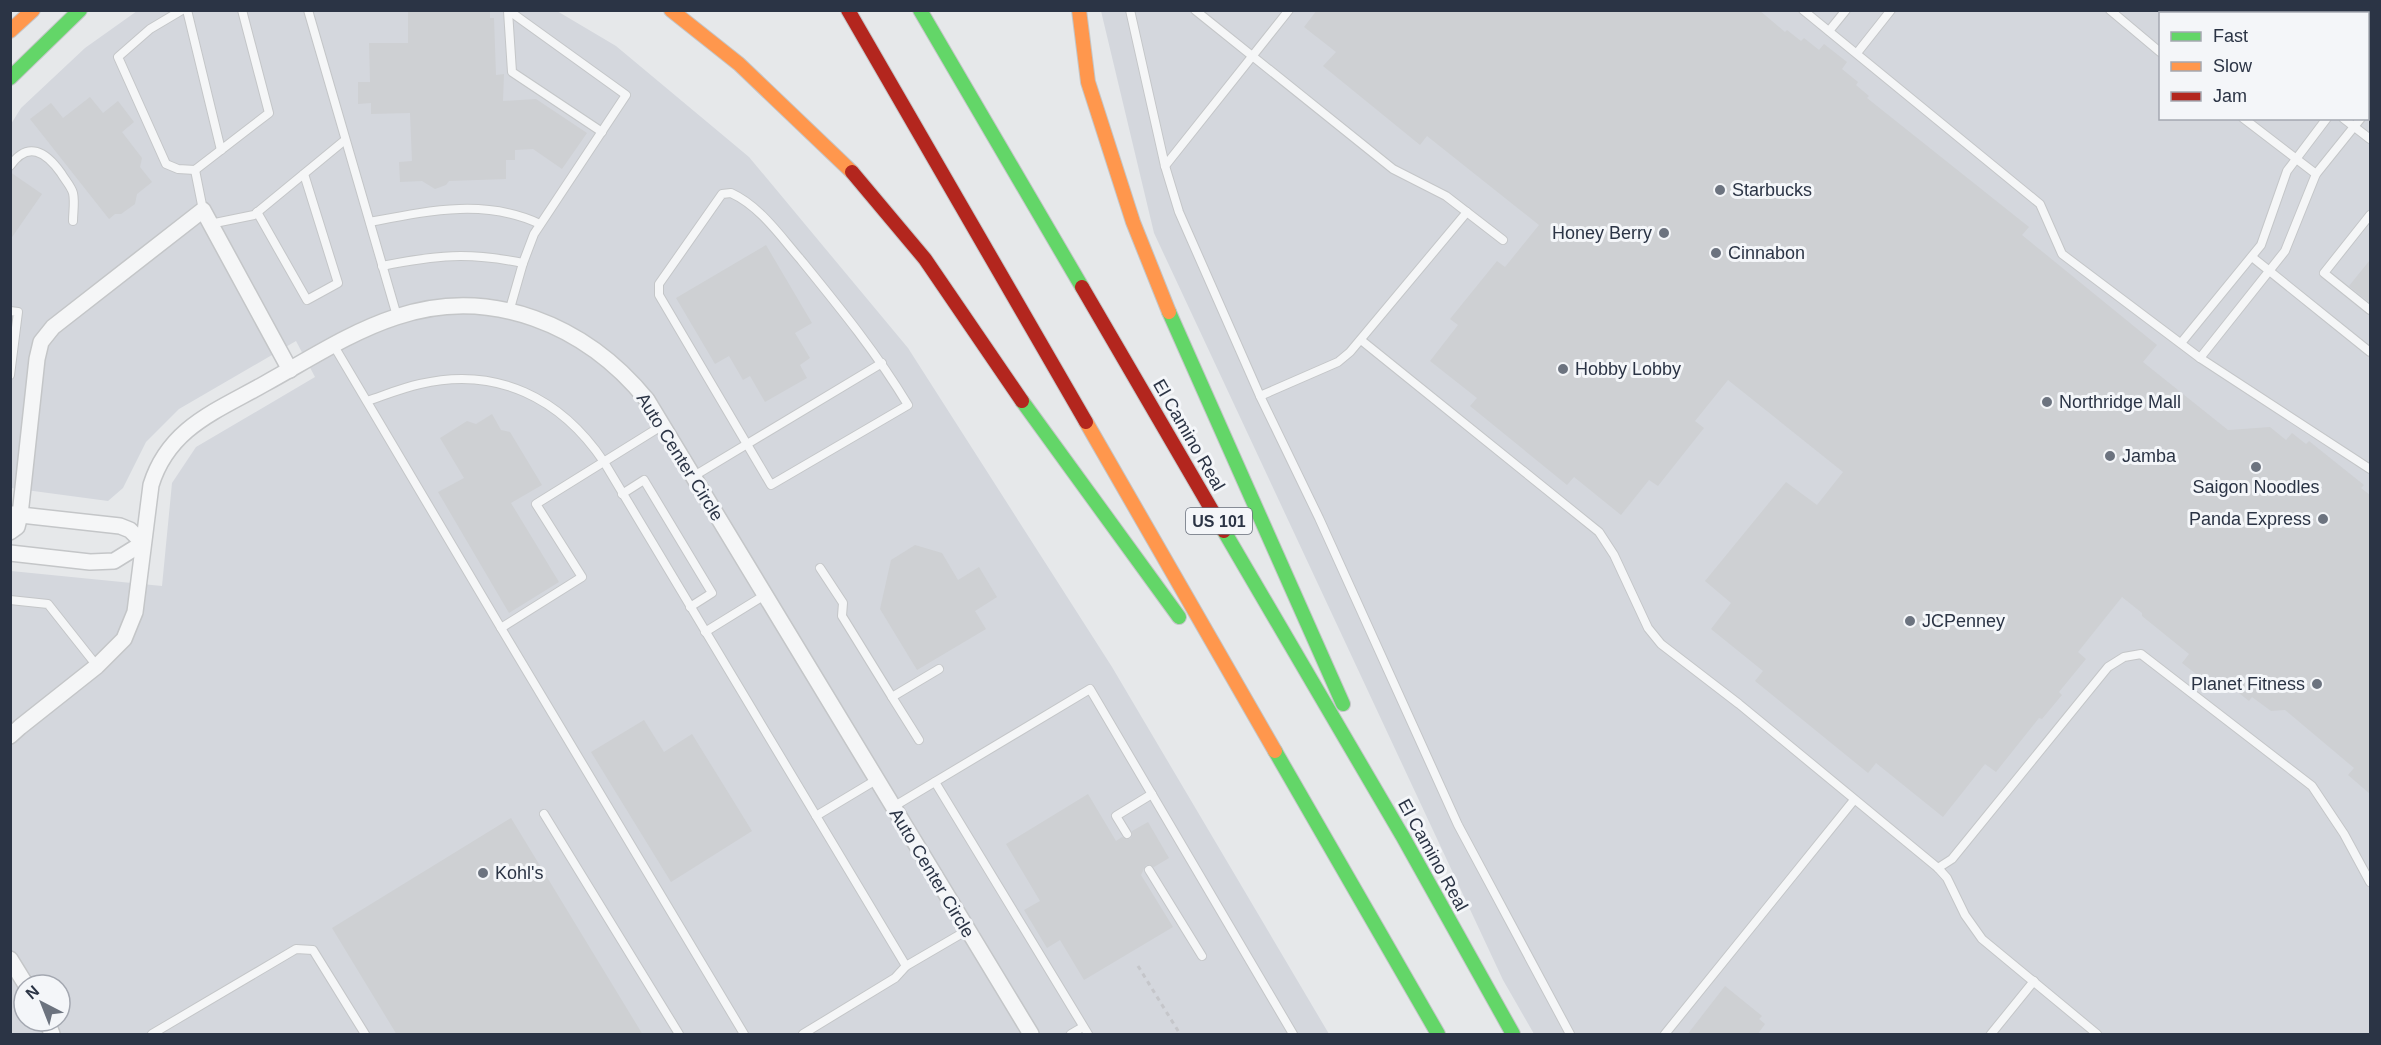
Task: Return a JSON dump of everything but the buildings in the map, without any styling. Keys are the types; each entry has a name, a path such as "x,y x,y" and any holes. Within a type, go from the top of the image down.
{"main road":[{"path":"10,31 33,10"},
{"path":"10,78 80,10"},
{"path":"671,10 739,64 845,164 925,259 995,364 1270,743"},
{"path":"848,10 1438,1035"},
{"name":"El Camino Real","path":"920,10 1403,837 1513,1035"},
{"path":"1080,10 1089,82 1133,222 1178,333 1403,837"}],"street":[{"path":"10,532 17,527 15,515 41,342 53,327 207,217 290,370"},
{"name":"Auto Center Circle","path":"10,736 97,666 124,639 135,612 151,485 157,466 173,442 202,420 290,370 397,316 434,308 473,307 509,312 544,322 589,344 631,380 663,425 966,931 1031,1035"},
{"path":"10,553 90,562 114,561 143,543 130,530 120,526 15,515"},
{"path":"10,959 19,973"}],"lane":[{"path":"182,10 150,28 118,57 166,164 178,169 195,170 269,113 242,10"},
{"path":"187,10 221,150"},
{"path":"308,10 397,316"},
{"path":"1130,10 1165,166 1179,212 1260,396 1319,518 1458,825 1570,1035"},
{"path":"1195,10 1394,170 1446,196 1503,240"},
{"path":"1165,166 1289,10"},
{"path":"1803,10 2040,204 2062,254 2200,358 2353,455 2370,469"},
{"path":"1829,31 1846,10"},
{"path":"1857,53 1891,10"},
{"path":"2110,10 2159,47"},
{"path":"508,11 626,95 534,234 509,312"},
{"path":"508,11 512,72 602,132"},
{"path":"2245,120 2316,174"},
{"path":"2181,343 2261,245 2287,171 2325,120"},
{"path":"2345,120 2370,139"},
{"path":"2200,358 2284,251 2316,174 2359,120"},
{"path":"195,170 207,217 254,215 345,140"},
{"path":"10,166 19,156 30,151 36,151 47,158 72,189 73,221"},
{"path":"257,212 306,300 338,283 304,174"},
{"path":"722,194 741,197 759,214 836,303 882,363 908,405 771,485 746,444 659,295 659,284 722,194"},
{"path":"370,222 425,212 471,208 502,211 540,224"},
{"path":"1260,396 1338,362 1360,340 1467,212"},
{"path":"2370,215 2324,273 2370,310"},
{"path":"382,266 422,258 462,255 523,263"},
{"path":"2252,257 2370,352"},
{"path":"10,311 18,312 10,375"},
{"path":"1360,340 1599,532 1614,555 1648,628 1661,644 1704,675 1938,868 1947,878 1965,915 1982,939 2097,1035"},
{"path":"334,346 744,1035"},
{"path":"694,476 882,363"},
{"path":"367,401 422,384 462,380 498,382 537,396 568,420 604,462 906,966"},
{"path":"501,628 582,577 536,504 663,425"},
{"path":"622,494 644,480 706,583 712,594 690,607"},
{"path":"820,568 843,603 842,616 918,740"},
{"path":"705,632 765,595"},
{"path":"10,600 48,604 97,666"},
{"path":"1938,868 1952,859 2108,667 2124,657 2141,654 2312,786 2370,882"},
{"path":"892,697 939,669"},
{"path":"893,807 1090,689 1293,1035"},
{"path":"816,816 876,780"},
{"path":"935,782 1086,1031 1071,1035"},
{"path":"1128,834 1116,816 1152,794"},
{"path":"1665,1035 1854,800"},
{"path":"544,814 679,1035"},
{"path":"1149,870 1202,956"},
{"path":"803,1035 896,978 906,966 966,931"},
{"path":"152,1035 296,949 313,950 365,1035"},
{"path":"1991,1035 2034,981"}],"path":[{"path":"1138,966 1180,1035"}],"shaded area":[{"path":"137,11 557,11 616,46 749,157 908,348 1112,667 1329,1034 11,1034 11,571 162,586 172,483 196,447 315,377 296,341 179,409 146,442 123,488 108,501 11,488 11,124 21,108 85,48"},
{"name":"Northridge Mall","path":"1101,11 2370,11 2370,1034 1534,1034 1503,980 1154,233"}],"traffic: fast":[{"path":"10,78 80,10"},
{"path":"920,10 1082,287"},
{"path":"1169,312 1343,704"},
{"path":"1022,401 1179,617"},
{"path":"1224,531 1403,837 1513,1034"},
{"path":"1275,751 1438,1034"}],"traffic: slow":[{"path":"10,31 33,10"},
{"path":"671,10 739,64 852,172"},
{"path":"1079,10 1088,82 1133,222 1169,312"},
{"path":"1086,422 1275,751"}],"traffic: jam":[{"path":"848,10 1086,422"},
{"path":"852,172 925,259 1022,401"},
{"path":"1082,287 1224,531"}],"place":[{"name":"Starbucks","path":"1720,190"},
{"name":"Honey Berry","path":"1664,233"},
{"name":"Cinnabon","path":"1716,253"},
{"name":"Hobby Lobby","path":"1563,369"},
{"name":"Northridge Mall","path":"2047,402"},
{"name":"Jamba","path":"2110,456"},
{"name":"Saigon Noodles","path":"2256,467"},
{"name":"Panda Express","path":"2323,519"},
{"name":"JCPenney","path":"1910,621"},
{"name":"Planet Fitness","path":"2317,684"},
{"name":"Kohl's","path":"483,873"}]}
